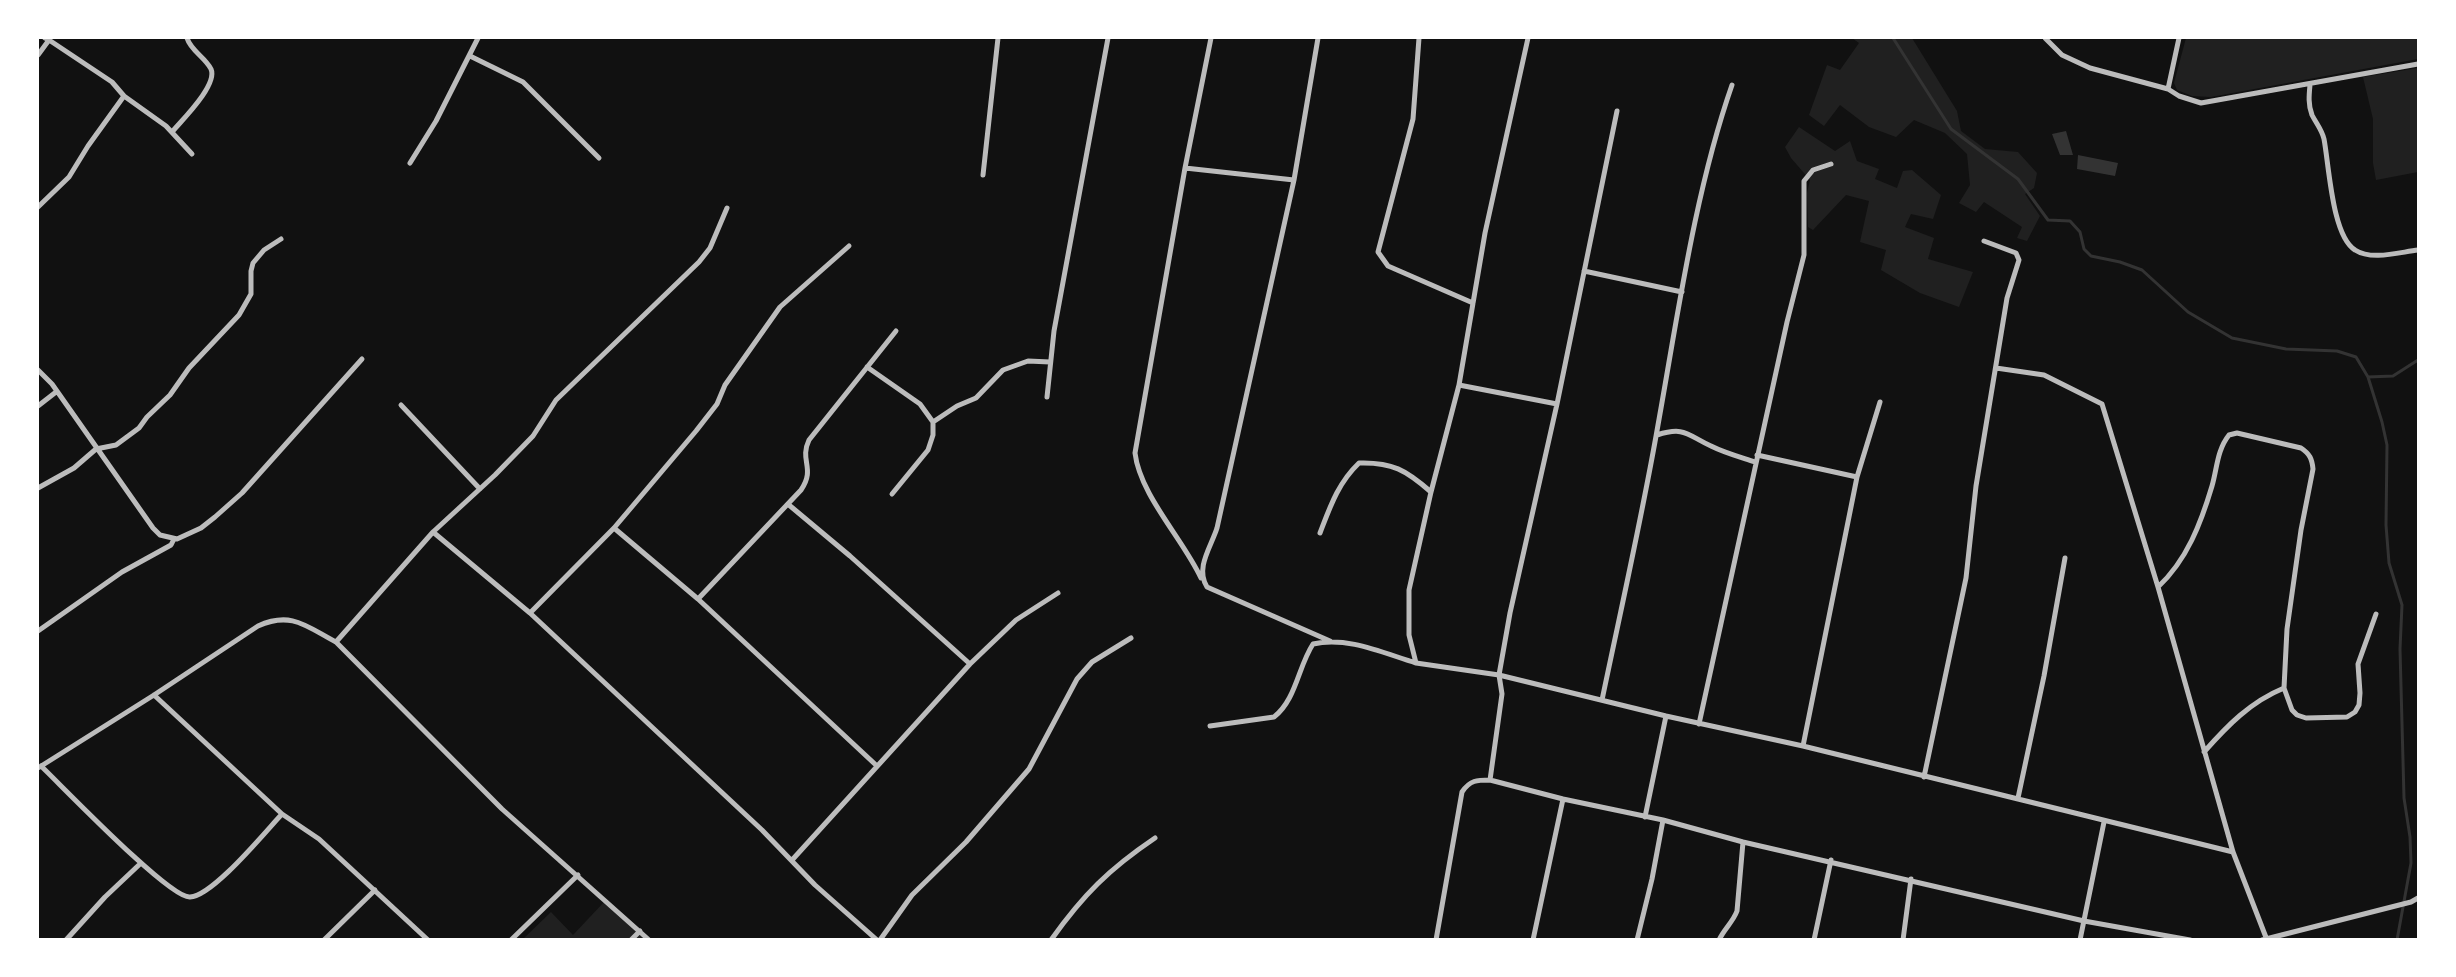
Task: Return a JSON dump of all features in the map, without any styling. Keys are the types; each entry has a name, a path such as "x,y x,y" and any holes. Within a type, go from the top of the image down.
{"street":[{"path":"172,132 206,91 211,77 211,69 189,45 187,38"},
{"path":"410,163 436,120 470,56 477,38"},
{"path":"983,175 998,38"},
{"path":"1047,397 1055,321 1108,38"},
{"path":"1211,38 1185,168 1135,453 1136,461 1147,488 1190,554 1207,587 1330,640 1352,644 1416,662 1499,675 1698,724 1803,746 1924,777 2018,798 2104,822 2233,852"},
{"path":"1202,578 1203,565 1217,528 1294,180 1318,38"},
{"path":"1419,38 1413,118 1378,252 1388,266 1473,303"},
{"path":"1416,662 1409,635 1409,590 1431,492 1459,385 1485,234 1528,38"},
{"path":"2044,38 2062,55 2090,68 2168,89 2191,100 2207,103 2418,64"},
{"path":"2168,89 2179,38"},
{"path":"38,55 47,39 112,82 124,96 172,132 192,154"},
{"path":"470,56 523,82 599,158"},
{"path":"1602,700 1657,435 1682,292 1716,132 1732,85"},
{"path":"2310,85 2310,107 2324,138 2326,169 2339,226 2345,242 2356,251 2370,255 2418,250"},
{"path":"38,207 69,177 88,146 124,96"},
{"path":"1490,780 1502,694 1499,675 1510,613 1557,404 1617,112"},
{"path":"1698,724 1786,322 1804,255 1804,181 1813,170 1831,164"},
{"path":"1185,168 1294,180"},
{"path":"336,642 434,532 533,436 556,400 699,262 710,248 727,208"},
{"path":"38,488 74,468 96,449 116,445 132,435 147,416 170,395 189,368 239,315 251,294 253,263 264,250 281,239"},
{"path":"1924,777 1966,578 1976,486 2006,298 2019,260 2016,253 1984,241"},
{"path":"530,613 614,528 717,404 725,385 780,308 849,246"},
{"path":"1584,271 1682,292"},
{"path":"698,599 789,505 808,480 809,474 804,450 809,440 896,331"},
{"path":"38,370 52,384 153,528 160,535 174,539 186,537 201,528 242,493 362,359"},
{"path":"933,422 957,406 976,398 1003,370 1028,361 1050,362"},
{"path":"867,367 920,404 933,422 934,435 928,450 892,494"},
{"path":"1996,368 2044,375 2102,404 2158,587 2233,852 2267,939"},
{"path":"1459,385 1557,404"},
{"path":"38,406 56,392"},
{"path":"1803,746 1857,477 1880,402"},
{"path":"401,405 480,489"},
{"path":"1657,435 1672,430 1688,432 1712,447 1755,462"},
{"path":"2158,587 2181,562 2192,540 2212,486 2223,443 2228,435 2237,433 2301,448 2308,453 2312,460 2288,619 2284,688 2292,710 2298,715 2306,718 2347,717 2355,712 2359,705 2358,664 2376,614"},
{"path":"1757,455 1857,477"},
{"path":"1320,533 1335,493 1348,473 1358,463 1376,462 1395,466 1413,476 1431,492"},
{"path":"789,505 850,556 970,664"},
{"path":"614,528 698,599 877,766"},
{"path":"434,532 530,613 792,859 816,885 879,940 912,895 966,842 1029,769 1077,679 1092,662 1130,638"},
{"path":"38,631 122,572 171,545 174,539"},
{"path":"2018,798 2044,676 2065,558"},
{"path":"792,859 970,664 1016,620 1058,593"},
{"path":"282,814 223,877 192,898 181,896 141,863 39,767 154,695 258,626 274,618 285,618 336,642 502,809 649,940"},
{"path":"1210,726 1274,717 1287,703 1306,655 1313,644 1330,640"},
{"path":"2204,752 2237,716 2284,688"},
{"path":"154,695 282,814 318,839 428,940"},
{"path":"1646,817 1666,716"},
{"path":"1436,940 1462,792 1469,783 1477,780 1490,780 1563,799 1663,820 1743,842 1831,860 2084,920 2190,940"},
{"path":"1533,940 1563,799"},
{"path":"1637,940 1652,879 1663,820"},
{"path":"2080,940 2104,822"},
{"path":"1051,940 1086,894 1119,862 1155,838"},
{"path":"1719,940 1724,928 1733,921 1737,911 1743,842"},
{"path":"1814,940 1831,860"},
{"path":"66,940 105,897 141,863"},
{"path":"511,940 578,875"},
{"path":"1903,940 1911,879"},
{"path":"324,940 375,890"},
{"path":"2262,940 2411,902 2418,898"},
{"path":"631,940 640,930"}],"shaded area":[{"path":"1852,38 1912,38 1957,111 1961,131 1985,149 2018,152 2037,173 2034,188 2025,194 2040,216 2027,241 2017,238 2022,227 1984,202 1976,212 1959,203 1970,185 1967,154 1945,133 1914,120 1896,137 1869,127 1840,105 1824,126 1809,115 1827,65 1840,70 1859,43"},
{"path":"2186,38 2418,38 2418,59 2211,97 2192,96 2177,90 2174,83"},
{"path":"2418,68 2418,172 2376,180 2373,163 2373,119 2363,77"},
{"path":"1799,127 1835,151 1850,141 1857,161 1879,169 1875,179 1897,188 1903,171 1912,170 1941,195 1933,219 1911,214 1905,227 1934,238 1928,259 1973,272 1959,307 1920,293 1881,270 1886,250 1860,242 1869,201 1846,195 1813,230 1808,227 1807,193 1810,180 1791,158 1785,147"},
{"path":"2066,131 2073,155 2060,155 2052,134"},
{"path":"2078,155 2118,163 2115,176 2077,169"},
{"path":"605,901 647,940 522,940 551,912 573,935"}],"waterway":[{"path":"1893,38 1951,129 2018,179 2048,220 2070,221 2080,232 2084,249 2091,256 2120,262 2142,270 2188,312 2232,338 2286,349 2337,351 2356,357 2368,377 2387,445 2386,525 2389,563 2402,605 2400,649 2404,798 2410,837 2411,863 2397,940"},
{"path":"2368,377 2393,376 2418,360"}]}
